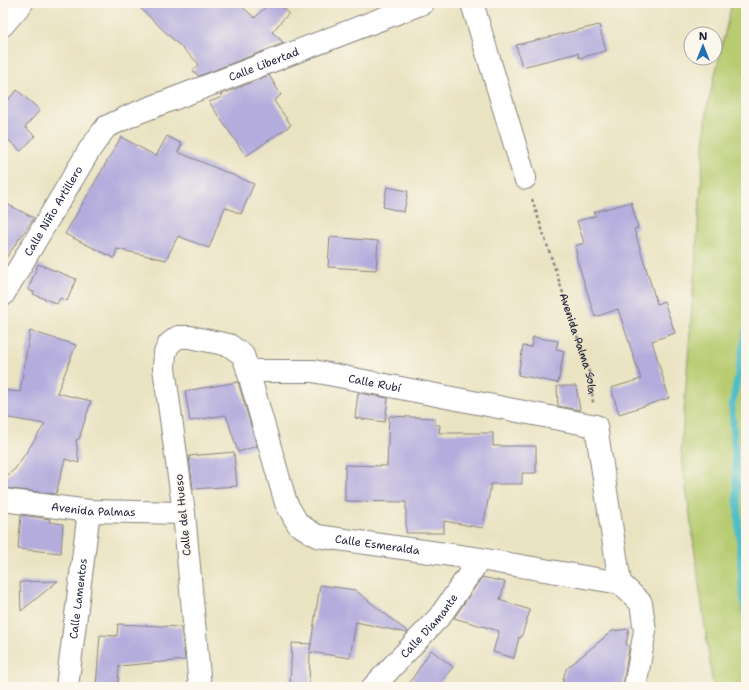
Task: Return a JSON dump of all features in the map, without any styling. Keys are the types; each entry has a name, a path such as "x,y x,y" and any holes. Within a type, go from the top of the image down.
{"street":[{"path":"3,25 22,3"},
{"name":"Calle Libertad","path":"106,127 376,12 423,3"},
{"path":"472,3 525,178"},
{"name":"Calle Niño Artillero","path":"3,296 90,149 106,127"},
{"name":"Calle del Hueso","path":"200,687 184,513 164,368 165,353 169,344 178,337 190,336 229,345 243,355 248,371"},
{"name":"Calle Rubí","path":"248,371 313,371 596,426"},
{"name":"Calle Esmeralda","path":"248,371 286,503 298,524 317,536 480,559 620,583"},
{"path":"596,426 620,583 641,603 645,631 635,687"},
{"name":"Avenida Palmas","path":"3,500 89,511 184,513"},
{"name":"Calle Lamentos","path":"67,687 89,511"},
{"name":"Calle Diamante","path":"373,687 440,616 480,559"}],"path":[{"name":"Avenida Palma Sola","path":"525,178 591,378 596,426"}],"green space":[{"path":"732,3 746,3 746,687 713,687 681,450 707,108 717,66 723,66 723,41"}],"building":[{"path":"135,3 238,3 255,18 269,3 278,3 289,13 272,32 284,43 199,76 193,71 199,64"},
{"path":"599,25 606,51 579,58 578,53 522,67 516,45"},
{"path":"269,75 281,95 274,101 291,125 246,156 209,102 222,97 220,95"},
{"path":"17,90 40,110 25,127 35,136 21,151 3,135 3,105"},
{"path":"167,136 182,144 178,152 254,184 241,214 225,207 209,248 178,236 166,260 117,249 114,258 65,234 121,137 156,156"},
{"path":"387,187 408,191 404,212 383,207"},
{"path":"3,202 34,218 3,262"},
{"path":"631,202 638,228 634,229 657,304 664,301 675,333 652,341 669,398 619,414 611,388 641,379 618,309 595,317 576,256 575,246 584,243 577,221 595,216 594,212"},
{"path":"330,237 378,241 376,270 328,267"},
{"path":"38,264 76,279 67,301 60,298 57,304 33,294 34,292 28,290"},
{"path":"30,331 76,345 57,393 91,401 79,439 76,440 79,463 65,459 56,494 3,488 3,479 15,469 45,424 3,417 3,390 20,392"},
{"path":"533,337 558,341 556,349 564,351 558,383 518,375 523,346 531,347"},
{"path":"238,382 257,446 238,452 226,415 190,421 185,391"},
{"path":"557,386 576,386 580,410 558,406"},
{"path":"358,393 388,398 385,422 355,418"},
{"path":"389,416 435,418 435,425 440,425 439,433 493,433 493,446 536,446 536,473 522,473 522,484 491,484 483,528 444,521 444,533 406,533 406,502 345,501 345,465 387,466"},
{"path":"234,452 237,486 193,489 189,456"},
{"path":"21,515 50,519 49,522 63,524 61,553 18,549"},
{"path":"482,577 505,582 500,600 530,610 521,638 519,637 514,658 493,652 499,631 454,618"},
{"path":"58,581 21,611 20,582"},
{"path":"320,585 355,590 408,632 356,622 350,658 310,652 309,685 290,685 292,643 311,644"},
{"path":"118,624 181,627 185,660 119,666 118,687 96,687 100,635 117,636"},
{"path":"629,629 626,644 629,647 623,687 561,687 566,669 612,631"},
{"path":"431,650 453,667 437,687 407,687"}],"waterway":[{"path":"746,331 732,406 742,586 746,620"}]}
